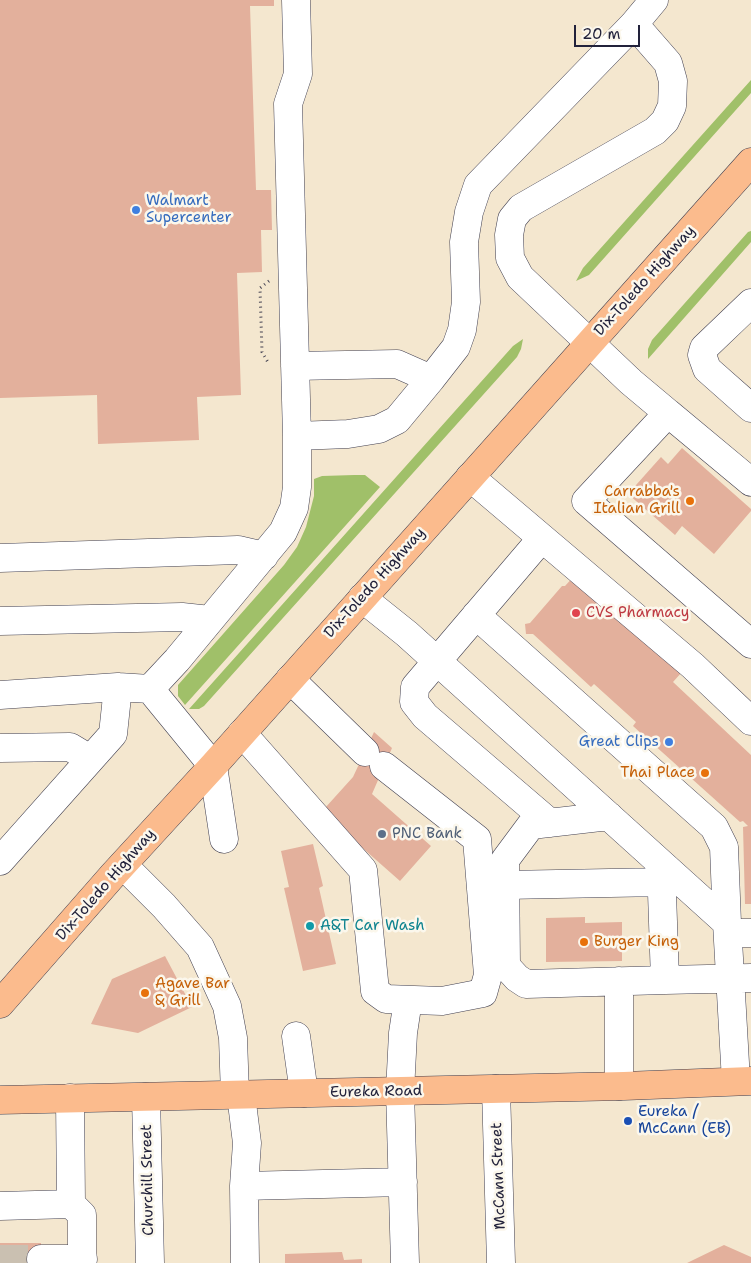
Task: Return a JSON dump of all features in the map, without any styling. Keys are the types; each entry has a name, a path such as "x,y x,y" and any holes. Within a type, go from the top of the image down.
{"main road":[{"name":"Dix-Toledo Highway","path":"0,1004 590,343 747,173"},
{"name":"Eureka Road","path":"0,1100 619,1086 744,1081"}],"street":[{"path":"150,690 178,660 283,532 294,508 297,436 288,104 298,74 296,0"},
{"path":"297,436 348,434 379,429 397,420 431,379 456,347 462,330 466,302 464,242 469,212 478,185 634,24 654,0"},
{"path":"634,24 668,63 673,81 672,106 666,120 655,131 521,208 512,219 509,235 510,258 520,277 631,382 751,482"},
{"path":"745,318 704,348 702,355 708,369 751,408"},
{"path":"295,366 397,364 431,379"},
{"path":"668,414 586,501 751,644"},
{"path":"470,477 693,666 751,721"},
{"path":"542,538 415,687 414,702 426,716 550,823"},
{"path":"0,558 238,550 264,556"},
{"path":"362,598 407,634 609,816 662,873 735,930"},
{"path":"476,615 714,828 724,847 735,930 740,978 734,1025 744,1081"},
{"path":"0,621 182,617 210,620"},
{"path":"242,733 364,870 375,991 386,999 442,1001 483,994 488,975 477,839 374,759 290,679"},
{"path":"0,861 113,734 118,687"},
{"path":"0,694 118,687 150,690 212,766 224,839"},
{"path":"0,748 70,747 90,759"},
{"path":"609,816 531,825 505,860 506,966 516,978 526,984 740,978"},
{"path":"123,865 164,906 200,947 227,1006 233,1038 238,1095 247,1143 244,1186 245,1263"},
{"path":"505,885 662,873"},
{"path":"662,873 665,980"},
{"path":"619,981 619,1086"},
{"path":"406,1263 400,1091 403,1033 408,1000"},
{"path":"296,1036 304,1093"},
{"name":"McCann Street","path":"496,1089 501,1263"},
{"name":"Churchill Street","path":"146,1097 150,1263"},
{"path":"41,1259 82,1261 82,1215 71,1204 70,1098"},
{"path":"244,1186 403,1182"},
{"path":"0,1206 71,1204"}],"green space":[{"path":"751,80 751,93 589,275 576,281 583,268"},
{"path":"751,231 751,242 648,359 648,349 652,340 748,232"},
{"path":"523,339 517,357 204,706 199,709 189,709 513,346"},
{"path":"365,475 380,487 185,705 178,696 178,685 284,565 297,547 306,527 314,496 314,479 322,476"}],"building":[{"name":"Walmart Supercenter","path":"0,0 274,0 274,6 250,6 256,190 271,190 272,230 261,230 262,272 237,273 241,395 197,397 199,440 98,444 97,395 0,398"},
{"name":"Carrabba's Italian Grill","path":"682,448 751,509 714,554 682,526 675,535 628,494 661,457 668,464"},
{"path":"575,575 682,672 673,682 751,755 751,904 745,904 743,827 748,826 743,821 740,822 633,726 636,722 594,684 591,687 533,634 526,634 525,624 530,623 562,586 565,586"},
{"name":"PNC Bank","path":"374,732 392,748 372,794 431,846 400,881 333,822 336,818 325,808 353,777"},
{"name":"A&T Car Wash","path":"313,844 323,886 319,888 336,964 303,971 284,888 289,887 281,851"},
{"name":"Burger King","path":"585,917 585,923 622,922 622,961 546,962 546,918"},
{"name":"Agave Bar & Grill","path":"165,956 192,1007 138,1033 91,1024 112,979"},
{"path":"0,1243 41,1243 41,1263 0,1263"},
{"path":"724,1245 751,1257 751,1263 687,1263"},
{"path":"342,1252 344,1260 362,1259 362,1263 285,1263 285,1254"}],"tunnel":[{"path":"0,1259 41,1259"}],"place":[{"name":"Walmart Supercenter","path":"136,210"},
{"name":"Carrabba's Italian Grill","path":"690,501"},
{"name":"CVS Pharmacy","path":"576,613"},
{"name":"Great Clips","path":"669,742"},
{"name":"Thai Place","path":"705,773"},
{"name":"PNC Bank","path":"382,834"},
{"name":"A&T Car Wash","path":"310,926"},
{"name":"Burger King","path":"584,942"},
{"name":"Agave Bar & Grill","path":"145,993"},
{"name":"Eureka / McCann (EB)","path":"628,1121"}]}
